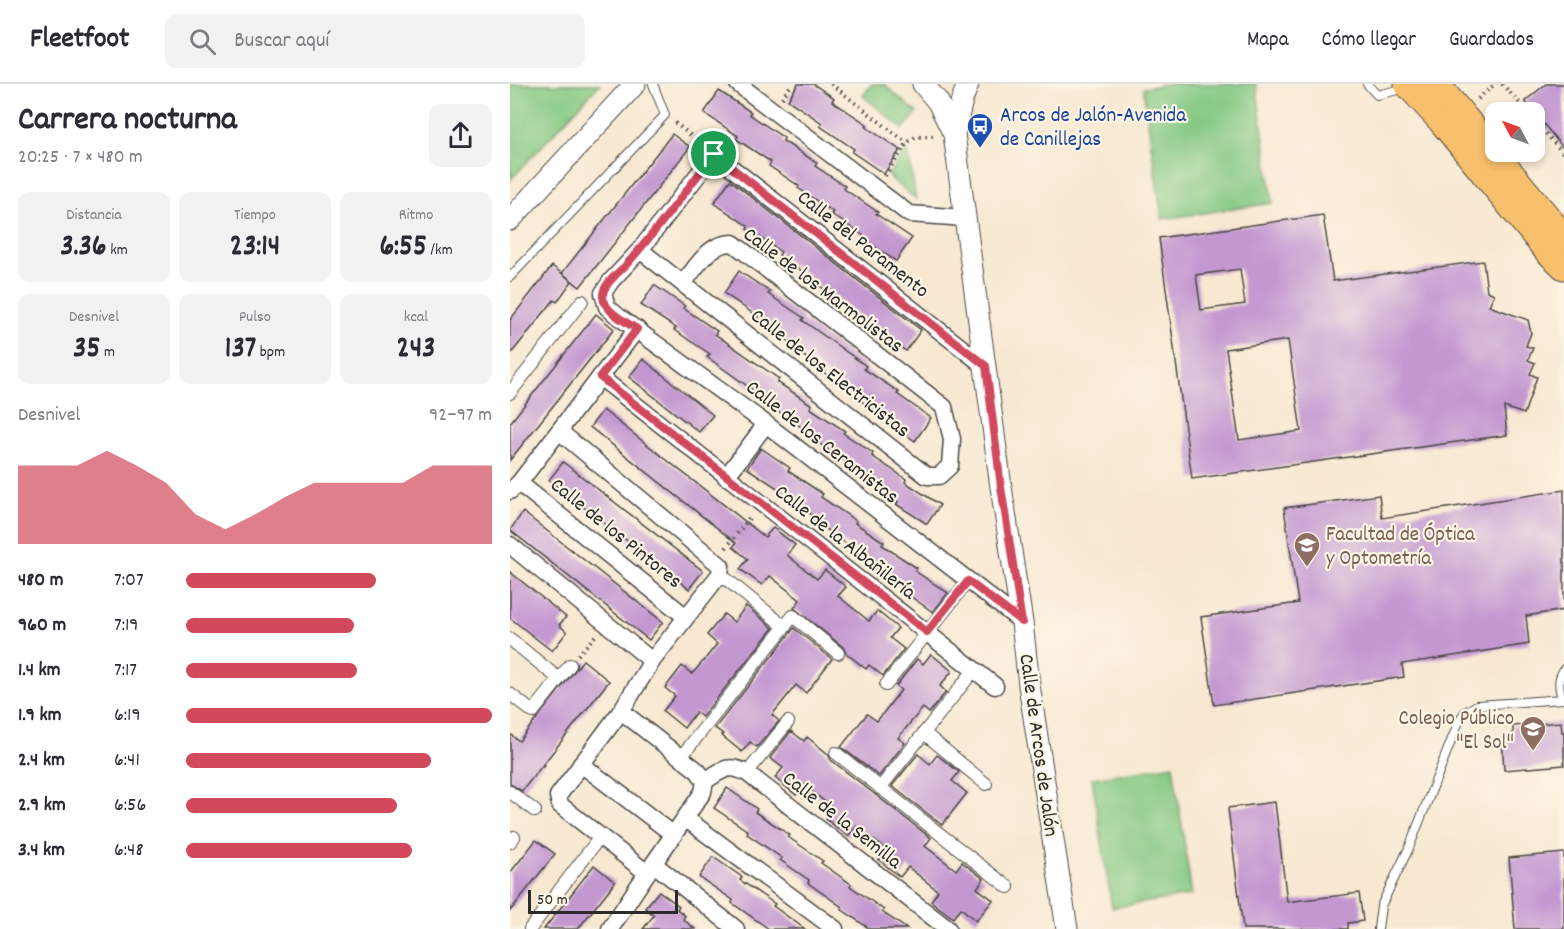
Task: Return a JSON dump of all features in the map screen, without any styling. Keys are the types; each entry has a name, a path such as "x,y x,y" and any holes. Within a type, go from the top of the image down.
{"main road":[{"path":"1418,85 1564,238"},
{"path":"1418,85 1442,121 1548,251 1564,266"}],"street":[{"path":"510,220 635,84"},
{"path":"738,84 909,214 966,218"},
{"name":"Calle de Arcos de Jalón","path":"923,84 938,102 954,134 1029,686 1067,929"},
{"name":"Calle de Arcos de Jalón","path":"954,134 968,84"},
{"path":"640,250 714,154"},
{"name":"Calle del Paramento","path":"714,154 986,366"},
{"name":"Calle de los Marmolistas","path":"683,283 711,248 723,243 733,243 944,407"},
{"name":"Calle de los Electricistas","path":"640,250 927,476 939,476 950,465 952,439 944,407"},
{"name":"Calle de los Ceramistas","path":"640,250 603,293 607,307 766,424 1022,622"},
{"path":"510,393 582,301"},
{"path":"514,487 637,329"},
{"name":"Calle de la Albañilería","path":"600,377 995,686"},
{"path":"726,477 766,424"},
{"path":"559,431 719,567 785,627"},
{"name":"Calle de los Pintores","path":"514,487 686,617"},
{"path":"510,545 652,662"},
{"path":"719,567 686,617 652,662 621,711 558,795 560,805 600,837 651,868 725,926"},
{"path":"886,685 968,581"},
{"path":"681,757 793,616 838,652"},
{"path":"510,639 559,679"},
{"path":"510,694 533,712 570,665"},
{"path":"880,788 975,669"},
{"path":"617,926 651,868 703,792 705,781 698,771 621,711"},
{"path":"705,781 725,768 737,767 747,773 788,722"},
{"path":"924,733 986,784"},
{"path":"836,753 1008,886"},
{"path":"581,764 674,835"},
{"name":"Calle de la Semilla","path":"747,773 948,929"},
{"path":"510,792 535,811"},
{"path":"686,818 835,929"},
{"path":"530,929 600,837"}],"lane":[{"path":"510,277 665,115 653,84"},
{"path":"1367,84 1377,95 1418,85"},
{"path":"1378,929 1381,906 1409,848 1459,721 1465,712 1477,705 1563,699 1558,684 1559,676 1564,669"}],"path":[{"path":"831,84 907,143"},
{"path":"1504,85 1519,102"},
{"path":"665,115 714,154"},
{"path":"876,189 907,143 915,137 986,132"},
{"path":"1545,132 1564,154"},
{"path":"719,567 762,504"},
{"path":"570,665 595,635"}],"green space":[{"path":"510,84 600,84 510,180"},
{"path":"872,84 884,84 917,113 903,129 863,96"},
{"path":"1168,84 1256,84 1273,203 1162,219 1143,88"},
{"path":"904,152 908,152 916,199 888,176"},
{"path":"1173,765 1192,895 1112,908 1092,778"}],"building":[{"path":"798,84 813,84 834,98 832,101 868,125 866,127 900,150 884,174 852,152 854,149 820,126 822,123 788,100"},
{"path":"1546,84 1564,84 1564,149 1545,126 1545,102 1525,101"},
{"path":"719,91 751,112 749,114 784,138 783,141 817,163 815,166 845,186 844,189 878,212 876,214 912,238 896,261 831,214 833,212 798,188 799,186 769,166 771,162 736,139 738,136 704,113"},
{"path":"672,134 690,147 580,287 562,273"},
{"path":"730,180 921,330 906,351 808,278 809,276 779,255 781,252 747,229 748,226 714,203"},
{"path":"1323,215 1333,281 1483,261 1487,291 1494,294 1489,306 1528,320 1531,333 1526,346 1533,348 1528,360 1535,363 1530,374 1537,377 1524,414 1504,407 1507,435 1192,479 1159,238","holes":["1240,269 1245,304 1201,310 1196,275","1288,340 1301,431 1239,440 1226,349"]},
{"path":"552,266 572,281 557,302 554,300 510,355 510,320"},
{"path":"739,271 804,318 802,320 866,366 864,369 899,392 897,394 931,418 915,441 817,368 819,366 788,346 791,343 724,293"},
{"path":"654,285 717,331 715,334 779,379 777,382 812,405 810,408 845,431 843,433 873,453 872,456 906,479 905,482 940,505 927,524 896,504 898,502 864,479 865,476 802,431 804,429 769,405 771,403 707,357 710,354 641,305"},
{"path":"596,314 614,329 510,460 510,423"},
{"path":"643,359 713,415 699,432 629,377"},
{"path":"603,410 765,537 773,528 795,545 787,555 817,579 825,570 846,587 838,596 869,621 877,611 898,628 890,638 904,649 883,676 869,665 866,669 846,653 843,647 794,608 800,600 770,576 762,585 740,569 748,559 733,547 736,543 590,427"},
{"path":"761,448 790,468 788,471 823,494 821,497 856,521 855,523 884,542 882,545 917,568 915,571 948,593 933,612 874,568 876,565 813,520 815,517 780,494 782,491 747,468"},
{"path":"563,462 703,571 689,589 549,480"},
{"path":"1564,490 1564,610 1526,616 1529,644 1402,664 1404,677 1214,705 1201,617 1298,603 1284,508 1379,495 1382,518"},
{"path":"523,512 663,622 649,640 510,530"},
{"path":"510,572 566,617 559,625 567,632 552,651 510,618"},
{"path":"746,606 773,628 702,717 696,712 684,728 663,711 675,696 665,688 682,666 692,674 717,644 707,635 724,614 734,622"},
{"path":"794,628 832,659 806,693 796,685 772,715 779,721 757,747 750,742 742,752 715,728"},
{"path":"931,654 952,671 940,686 946,692 929,713 923,708 898,738 905,743 879,776 841,747 867,714 877,721 901,690 896,686 917,659 923,664"},
{"path":"583,660 609,681 522,791 510,784 510,734 519,741"},
{"name":"Colegio Público \"El Sol\"","path":"1561,722 1562,732 1564,732 1564,765 1504,770 1502,738 1513,737 1513,726"},
{"path":"791,731 804,741 807,737 828,754 831,760 931,838 925,846 956,870 962,862 984,879 977,888 993,900 976,921 961,908 953,918 931,901 938,891 908,867 900,877 879,860 887,850 857,826 848,836 826,819 834,809 804,785 796,795 775,778 783,768 770,758"},
{"path":"918,754 930,764 937,755 959,772 952,781 967,793 942,825 892,786"},
{"path":"727,788 757,809 755,812 790,835 788,837 823,861 821,863 884,910 882,912 907,929 870,929 841,909 842,907 808,883 809,880 780,860 782,858 714,808"},
{"path":"1275,802 1287,902 1359,893 1363,921 1348,923 1348,929 1243,929 1228,808"},
{"path":"536,840 555,854 510,911 510,873"},
{"path":"1564,853 1564,929 1515,929 1509,858"},
{"path":"713,857 742,877 740,880 775,904 773,906 805,929 769,929 732,903 733,900 699,877"},
{"path":"594,865 615,882 578,929 544,929"},
{"path":"659,891 679,906 677,909 685,916 683,919 695,929 643,929 654,915 645,908"}],"place":[{"name":"Arcos de Jalón-Avenida de Canillejas","path":"980,149"},
{"name":"Facultad de Óptica y Optometría","path":"1307,568"},
{"name":"Colegio Público \"El Sol\"","path":"1533,752"}],"route":[{"path":"714,154 986,366 1001,487 1022,622 968,581 927,632 600,377 637,329 607,307 603,293 640,250 714,154"}]}
